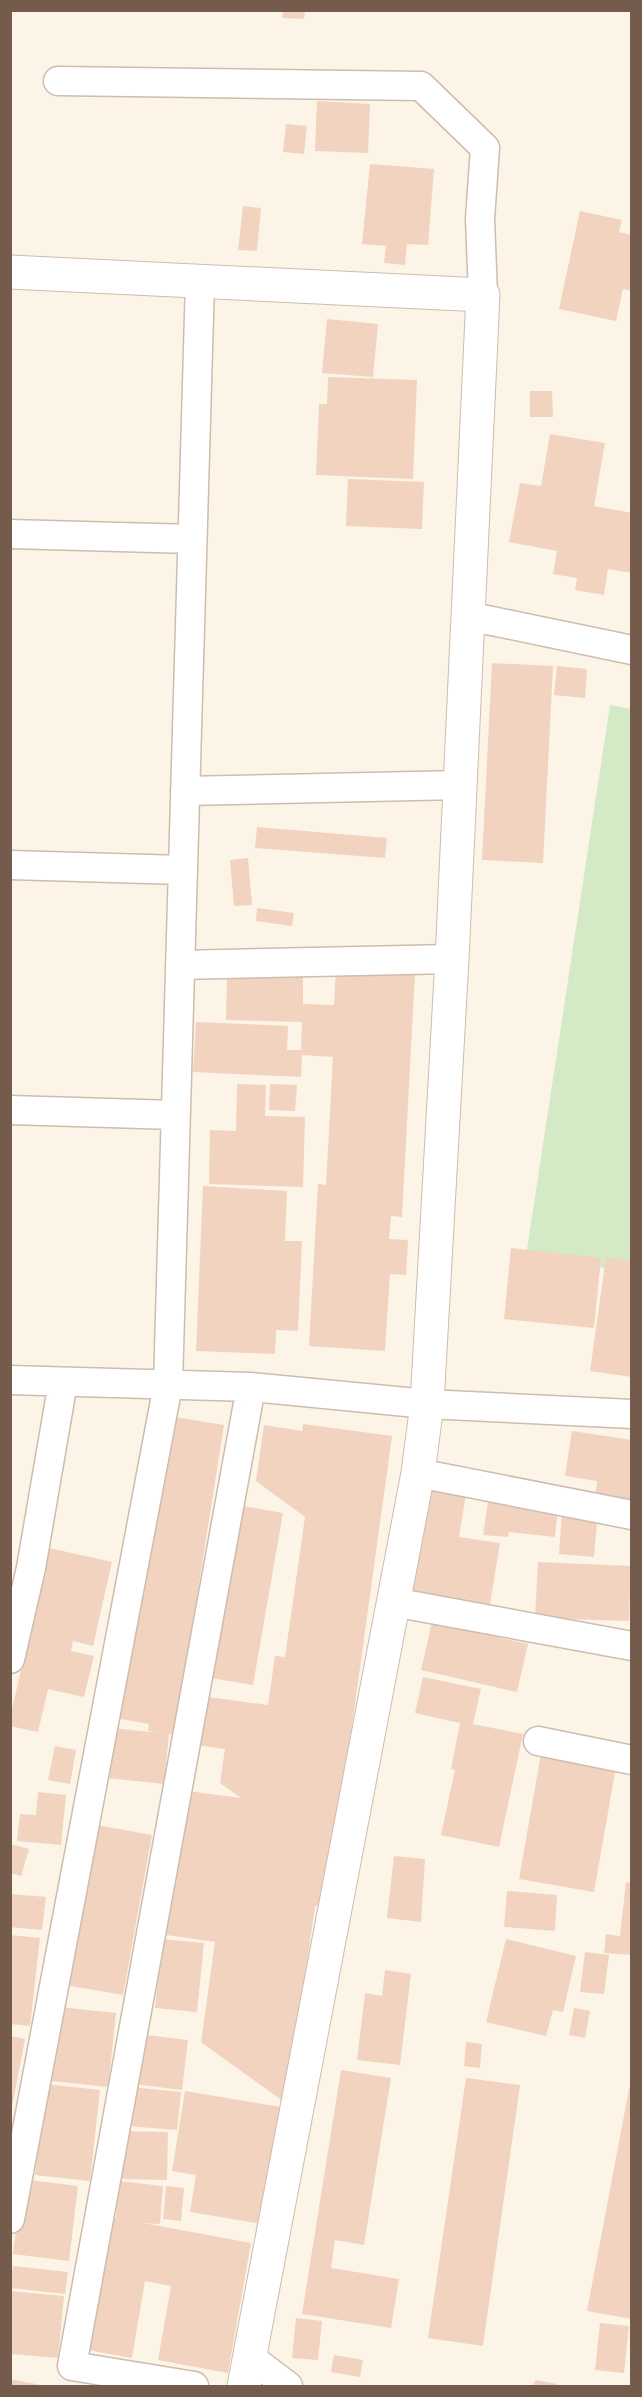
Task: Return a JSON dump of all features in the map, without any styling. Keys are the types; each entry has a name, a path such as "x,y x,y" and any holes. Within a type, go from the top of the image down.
{"street":[{"path":"58,81 421,86 485,148 480,219 483,295 453,958 427,1404 418,1473 248,2372 288,2386"},
{"path":"10,272 483,295"},
{"path":"10,2218 168,1385 200,281"},
{"path":"10,534 192,539"},
{"path":"468,616 632,650"},
{"path":"185,791 460,784"},
{"path":"10,865 183,870"},
{"path":"180,965 453,958"},
{"path":"10,1110 175,1115"},
{"path":"10,1380 251,1387 427,1404 632,1414"},
{"path":"10,1659 32,1568 63,1382"},
{"path":"194,2386 72,2366 251,1387"},
{"path":"418,1473 632,1515"},
{"path":"393,1602 632,1646"},
{"path":"538,1741 632,1760"}],"green space":[{"path":"610,705 631,709 631,1272 526,1256"}],"building":[{"path":"283,10 305,10 304,19 282,18"},
{"path":"317,101 370,104 368,153 315,151"},
{"path":"286,124 307,126 304,154 283,152"},
{"path":"370,164 434,169 428,245 407,244 405,265 384,263 386,246 362,244"},
{"path":"243,206 261,208 257,251 238,250"},
{"path":"580,211 622,220 619,232 632,235 632,291 623,289 616,321 559,309"},
{"path":"327,319 378,324 373,377 322,373"},
{"path":"328,377 417,380 413,479 316,475 319,404 327,404"},
{"path":"530,391 552,391 553,417 530,417"},
{"path":"550,434 605,443 594,506 632,513 632,573 608,569 604,595 575,590 577,578 553,574 557,551 509,542 520,483 541,486"},
{"path":"348,479 424,482 422,529 346,526"},
{"path":"492,663 553,666 543,863 482,860"},
{"path":"557,666 587,669 585,698 554,695"},
{"path":"257,827 387,838 385,858 255,848"},
{"path":"248,858 252,905 234,906 230,860"},
{"path":"257,908 294,913 292,926 256,921"},
{"path":"336,969 415,973 402,1217 391,1216 389,1239 408,1240 406,1275 390,1274 385,1351 309,1346 318,1184 326,1185 333,1057 302,1055 301,1077 193,1072 196,1022 288,1026 287,1050 301,1050 302,1022 226,1020 227,975 303,977 303,1004 334,1005"},
{"path":"237,1084 266,1085 265,1116 305,1117 303,1187 209,1184 210,1130 236,1131"},
{"path":"270,1084 297,1085 295,1111 269,1110"},
{"path":"203,1186 287,1191 285,1241 302,1241 298,1331 276,1330 275,1354 196,1351"},
{"path":"511,1248 601,1258 594,1328 504,1319"},
{"path":"606,1257 632,1261 632,1377 590,1371"},
{"path":"157,1414 224,1425 175,1735 169,1734 164,1784 107,1778 113,1728 160,1733 148,1731 149,1724 109,1717"},
{"path":"303,1424 392,1436 327,1907 315,1906 287,2104 201,2042 215,1942 159,1934 179,1790 241,1798 220,1783 225,1749 187,1744 194,1695 268,1705 275,1656 285,1657 305,1517 256,1481 264,1425 302,1431"},
{"path":"572,1431 632,1440 632,1504 595,1498 597,1481 565,1476"},
{"path":"416,1480 467,1488 459,1537 500,1543 490,1604 398,1589"},
{"path":"488,1501 558,1509 555,1537 509,1532 508,1537 483,1535"},
{"path":"232,1504 283,1513 253,1685 205,1677"},
{"path":"562,1510 598,1513 594,1557 559,1554"},
{"path":"49,1548 112,1562 93,1646 73,1641 71,1651 94,1656 84,1697 48,1689 38,1732 10,1726 10,1718"},
{"path":"538,1562 631,1566 629,1621 535,1618"},
{"path":"432,1622 528,1644 517,1692 421,1670"},
{"path":"423,1677 481,1689 473,1724 523,1734 499,1847 441,1835 455,1770 451,1769 460,1723 415,1713"},
{"path":"55,1746 76,1750 70,1784 48,1780"},
{"path":"542,1748 617,1761 594,1892 519,1879"},
{"path":"38,1792 66,1795 61,1845 17,1841 20,1814 36,1815"},
{"path":"91,1824 152,1835 123,1995 65,1985 50,1934 56,1896 77,1900"},
{"path":"10,1844 29,1849 21,1876 10,1873"},
{"path":"394,1856 425,1859 421,1922 387,1918"},
{"path":"626,1882 632,1883 632,1955 604,1953 606,1934 620,1936"},
{"path":"507,1891 557,1895 555,1931 504,1927"},
{"path":"10,1894 46,1897 42,1930 10,1927"},
{"path":"10,1935 40,1938 30,2026 10,2024"},
{"path":"162,1939 204,1943 197,2012 155,2008"},
{"path":"506,1939 576,1956 563,2012 553,2010 546,2036 486,2022"},
{"path":"585,1952 609,1955 604,1994 580,1992"},
{"path":"385,1970 411,1974 400,2065 357,2060 365,1993 382,1996"},
{"path":"59,2007 116,2013 108,2087 51,2081"},
{"path":"574,2008 590,2011 585,2038 569,2035"},
{"path":"138,2034 188,2040 182,2090 133,2084"},
{"path":"10,2036 25,2039 12,2107 10,2107"},
{"path":"466,2042 482,2044 480,2068 464,2066"},
{"path":"341,2070 391,2078 364,2245 335,2240 331,2268 399,2279 391,2328 302,2314"},
{"path":"466,2078 520,2085 483,2346 428,2338"},
{"path":"45,2084 100,2090 90,2181 35,2175"},
{"path":"630,2084 632,2084 632,2319 587,2311"},
{"path":"131,2087 181,2092 177,2130 127,2126"},
{"path":"185,2091 281,2107 262,2224 190,2212 196,2175 172,2171"},
{"path":"120,2131 168,2132 167,2180 119,2179"},
{"path":"22,2179 78,2186 69,2261 13,2254"},
{"path":"119,2181 163,2186 160,2224 143,2223 251,2243 228,2373 158,2360 171,2286 145,2281 132,2358 76,2348 100,2215 116,2218"},
{"path":"166,2186 184,2188 181,2221 163,2219"},
{"path":"13,2266 68,2272 65,2294 10,2288"},
{"path":"10,2291 64,2296 58,2358 10,2354"},
{"path":"296,2318 322,2321 318,2360 292,2358"},
{"path":"600,2323 629,2326 624,2373 595,2370"},
{"path":"334,2355 363,2360 360,2377 331,2372"},
{"path":"10,2379 41,2385 41,2386 10,2386"},
{"path":"536,2380 557,2384 557,2386 532,2386"}]}
